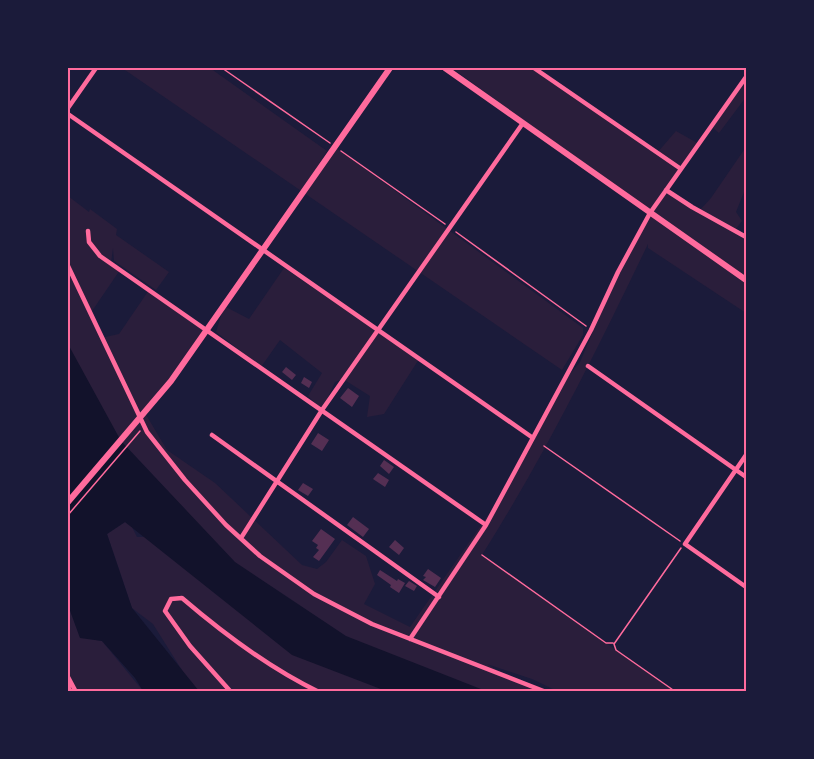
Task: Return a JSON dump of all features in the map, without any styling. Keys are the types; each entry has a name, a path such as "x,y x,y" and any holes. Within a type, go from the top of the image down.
{"street":[{"path":"68,108 96,68"},
{"path":"68,502 171,381 390,68"},
{"path":"445,68 747,280"},
{"path":"534,68 681,169"},
{"path":"410,639 486,525 591,330 618,272 650,213 747,77"},
{"path":"68,114 533,438"},
{"path":"241,538 322,410 377,329 523,123"},
{"path":"666,190 747,237"},
{"path":"88,231 89,242 100,256 486,525"},
{"path":"68,266 147,432 185,480 260,556 314,594 372,624 546,692"},
{"path":"588,366 747,477"},
{"path":"212,435 439,597"},
{"path":"747,455 685,544 747,587"},
{"path":"231,692 190,646 165,611 171,599 182,598 244,647 319,692"},
{"path":"68,677 76,692"},
{"path":"68,686 70,692"}],"path":[{"path":"222,68 450,227 591,330"},
{"path":"68,515 145,426"},
{"path":"544,446 685,544 614,644"},
{"path":"482,555 606,643 614,644"},
{"path":"614,644 616,650 676,692"}],"shaded area":[{"path":"122,68 210,68 327,151 309,181 335,147 583,328 583,335 562,370"},
{"path":"452,68 533,68 657,153 676,131 699,144 666,190 700,210 711,198 746,147 746,187 736,212 742,221 735,230 746,237 746,313 648,248 648,244 570,402 482,555 674,691 557,691 532,679 487,664 509,677 553,691 195,691 153,624 132,608 107,534 125,522 132,527 137,537 144,537 188,513 121,441 68,355 68,196 117,229 116,235 169,272 156,290 114,261 113,248 111,263 120,270 90,314 101,338 119,334 149,290 208,330 145,413 167,450 215,483 302,565 317,569 326,562 342,540 366,556 375,584 364,604 410,627 507,488 564,381 580,362 623,262 650,213"},
{"path":"746,77 746,97 719,133 711,126"},
{"path":"284,268 419,359 384,414 367,417 370,396 343,379 335,382 322,410 308,396 322,373 280,340 261,367 216,332 224,306 249,319"},
{"path":"68,344 121,441 235,562 346,636 486,691 386,691 292,655 125,522 107,534 132,608 199,691 143,691 135,678 102,641 80,638 68,605"},
{"path":"68,605 80,637 102,641 143,691 68,691"}],"building":[{"path":"286,367 296,375 292,380 282,372"},
{"path":"304,377 312,382 309,388 301,383"},
{"path":"348,388 359,396 352,407 340,398"},
{"path":"318,433 329,440 322,451 311,444"},
{"path":"384,460 394,467 389,474 380,466"},
{"path":"378,473 389,480 385,487 373,479"},
{"path":"303,483 313,489 308,496 298,490"},
{"path":"353,517 369,529 363,537 347,525"},
{"path":"321,529 335,539 319,561 313,557 319,550 316,548 318,545 312,541"},
{"path":"395,540 404,548 399,555 389,547"},
{"path":"428,569 441,578 435,587 423,580"},
{"path":"380,570 397,581 398,579 405,583 399,593 377,575"},
{"path":"409,581 417,586 414,591 405,586"}]}
